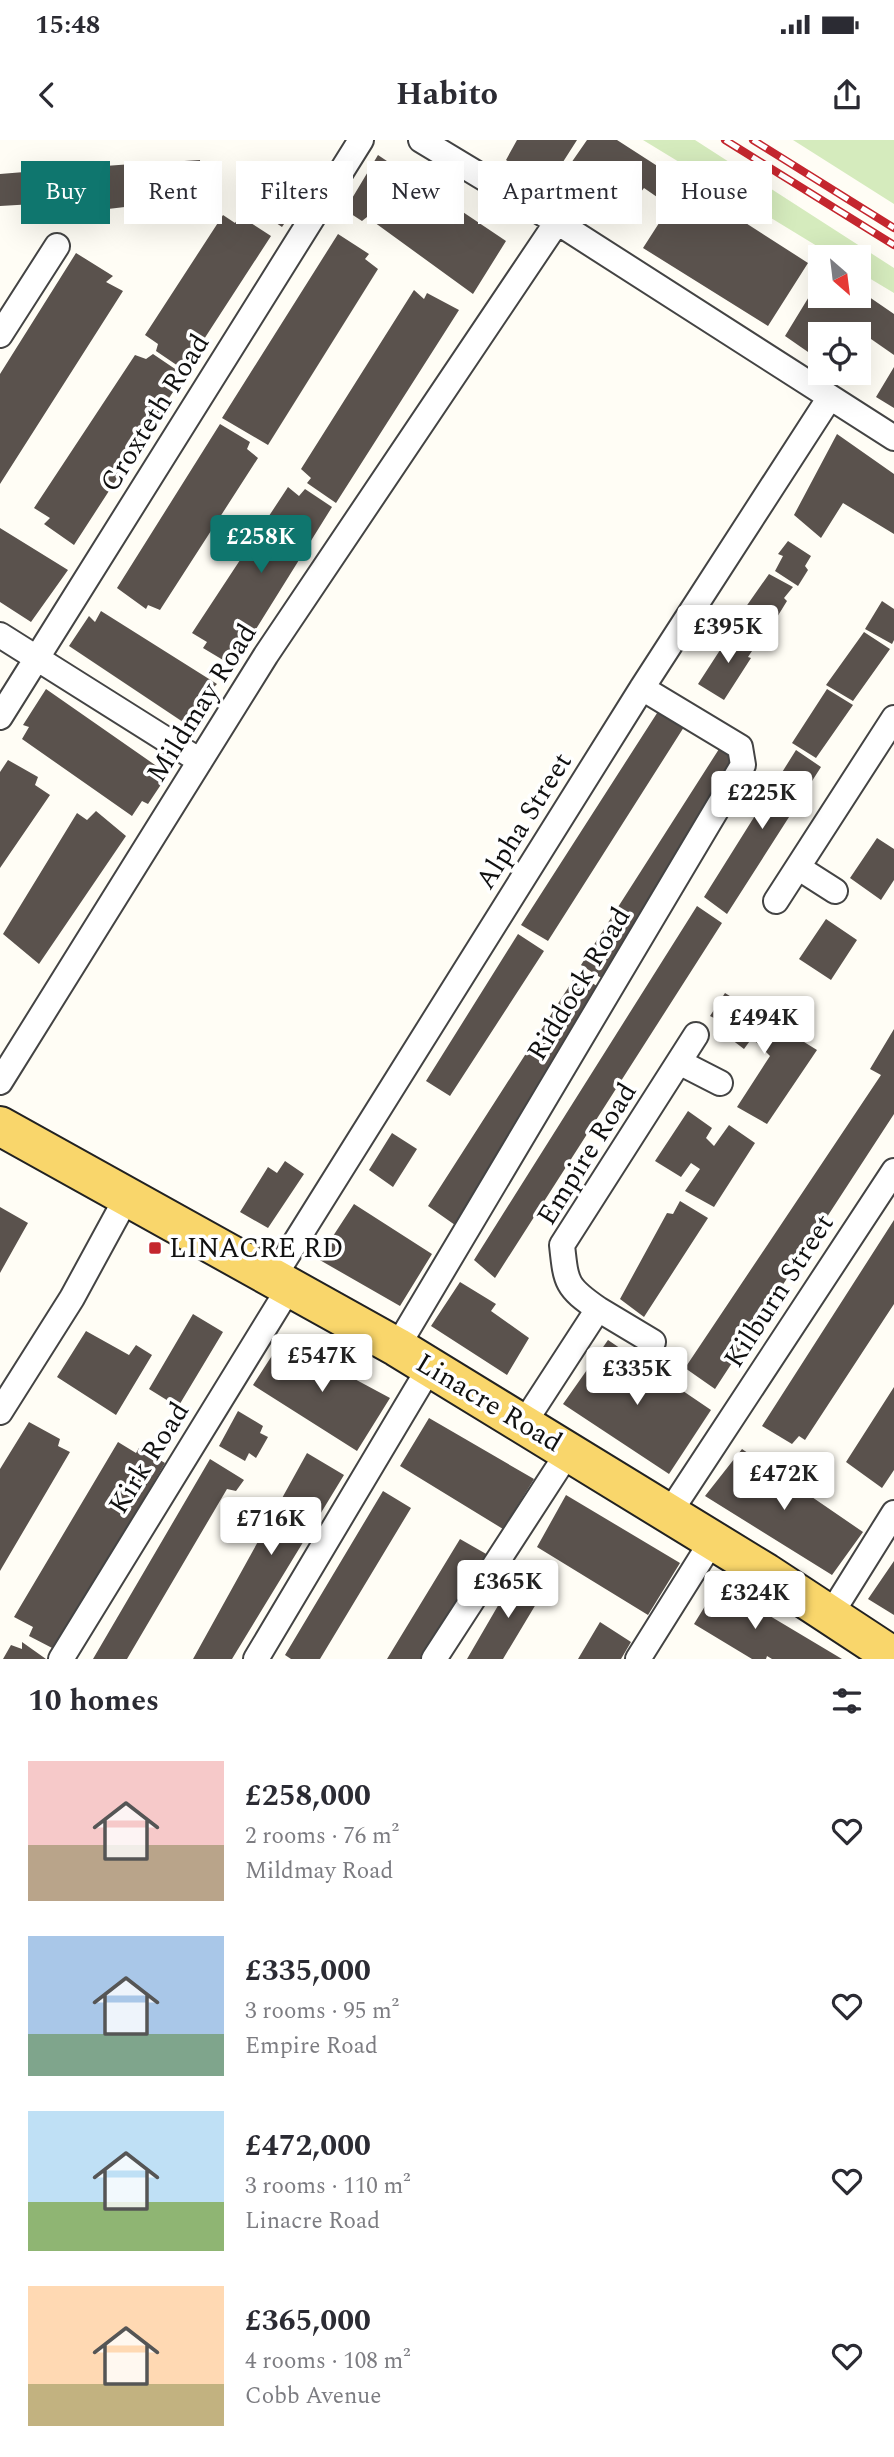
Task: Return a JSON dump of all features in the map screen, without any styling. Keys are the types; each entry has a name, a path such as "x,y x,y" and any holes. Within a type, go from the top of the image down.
{"main road":[{"name":"Linacre Road","path":"0,1126 397,1347 524,1423 831,1614 882,1655"}],"street":[{"name":"Croxteth Road","path":"0,717 360,140"},
{"path":"422,140 478,174"},
{"name":"Mildmay Road","path":"0,1082 266,655 556,224"},
{"path":"560,224 894,438"},
{"path":"0,335 57,246"},
{"name":"Alpha Street","path":"281,1283 642,688 830,397"},
{"path":"0,635 200,761"},
{"name":"Riddock Road","path":"397,1347 743,765 740,747 642,688"},
{"path":"776,901 894,718"},
{"path":"799,869 835,891"},
{"name":"Empire Road","path":"653,1342 575,1294 565,1277 562,1245 696,1035"},
{"path":"679,1062 720,1083"},
{"name":"Kilburn Street","path":"668,1515 894,1171"},
{"path":"0,1412 72,1298 127,1197"},
{"name":"Kirk Road","path":"61,1659 281,1283"},
{"path":"524,1423 598,1309"},
{"path":"256,1659 430,1367"},
{"path":"434,1659 569,1451"},
{"path":"831,1614 894,1513"},
{"path":"638,1659 712,1541"}],"green space":[{"path":"643,140 695,140 728,161 677,161"},
{"path":"793,140 894,140 894,204"},
{"path":"772,190 858,245 815,245 772,219"},
{"path":"872,254 894,268 894,293 872,280"}],"building":[{"path":"517,140 577,140 564,161 506,160"},
{"path":"587,140 617,140 656,165 656,196 644,188 642,191 642,161 572,161"},
{"path":"378,155 387,161 374,161"},
{"path":"124,165 124,207 110,209 110,166"},
{"path":"21,172 21,205 0,206 0,174"},
{"path":"367,173 367,217 362,221 353,215 353,197"},
{"path":"464,213 506,241 473,294 377,224 464,224"},
{"path":"222,217 236,222 236,224 252,224 271,236 184,370 156,351 158,344 145,335 217,224 222,224"},
{"path":"658,224 747,224 808,263 768,326 643,248"},
{"path":"338,234 369,254 365,259 378,269 268,445 222,418"},
{"path":"76,253 113,276 106,282 123,291 0,484 0,374"},
{"path":"414,290 424,299 427,293 459,310 336,503 307,483 311,478 301,469"},
{"path":"808,298 808,308 872,308 872,299 894,314 894,355 871,339 871,322 808,322 808,352 785,336"},
{"path":"153,354 184,375 74,545 44,524 50,518 34,508 135,355 146,359"},
{"path":"894,367 894,408 876,397"},
{"path":"220,424 250,442 247,449 258,458 160,610 148,605 146,609 117,588"},
{"path":"837,434 894,474 894,534 843,503 821,538 794,515"},
{"path":"288,487 299,496 305,489 332,507 233,666 203,648 207,642 192,633"},
{"path":"0,528 68,570 31,622 0,602"},
{"path":"788,541 811,556 805,566 808,570 798,586 775,571 783,556 778,554"},
{"path":"769,574 793,587 784,598 787,601 761,643 738,628 748,612 743,611"},
{"path":"882,601 894,609 892,644 865,629"},
{"path":"101,611 217,684 207,694 215,698 195,730 69,646 89,616 95,622"},
{"path":"733,630 756,645 748,657 751,658 724,700 698,684"},
{"path":"864,632 890,649 853,701 826,685"},
{"path":"46,689 168,774 148,804 142,801 132,816 22,739 29,727 23,725"},
{"path":"827,689 853,705 816,758 792,743"},
{"path":"659,710 684,727 548,941 521,925"},
{"path":"719,749 738,762 606,981 581,965"},
{"path":"796,750 821,767 727,914 704,897"},
{"path":"8,760 38,777 35,785 50,795 0,868 0,772"},
{"path":"96,811 126,836 39,964 3,934 77,813 87,820"},
{"path":"877,838 894,849 894,880 881,900 850,878"},
{"path":"697,906 722,923 495,1278 474,1260"},
{"path":"826,919 857,940 831,980 799,959"},
{"path":"518,934 544,951 450,1096 426,1081"},
{"path":"577,974 602,989 455,1225 428,1206"},
{"path":"725,993 817,1050 767,1124 737,1107 770,1056 752,1038 744,1049 719,1030 720,1021 710,1016"},
{"path":"894,1029 894,1114 715,1389 685,1368 881,1075 870,1069"},
{"path":"688,1111 712,1128 706,1138 714,1146 729,1125 755,1143 714,1207 685,1191 700,1169 691,1163 681,1177 655,1161"},
{"path":"392,1133 417,1149 393,1187 369,1170"},
{"path":"285,1161 304,1174 268,1228 240,1212 268,1167 277,1173"},
{"path":"680,1201 708,1218 644,1317 620,1299 667,1213 673,1214"},
{"path":"354,1204 432,1254 400,1306 318,1259"},
{"path":"0,1207 28,1223 0,1273"},
{"path":"894,1220 894,1304 805,1440 799,1436 792,1444 762,1426"},
{"path":"460,1282 496,1304 491,1311 529,1338 507,1375 431,1326"},
{"path":"193,1314 223,1332 178,1407 149,1389"},
{"path":"86,1331 129,1355 136,1345 152,1355 116,1415 57,1377"},
{"path":"282,1340 390,1398 357,1451 253,1385"},
{"path":"608,1340 711,1410 669,1474 563,1404"},
{"path":"894,1387 894,1470 882,1488 846,1462"},
{"path":"238,1411 263,1426 260,1433 268,1437 256,1458 249,1453 245,1461 219,1446"},
{"path":"429,1418 534,1479 503,1529 400,1466"},
{"path":"29,1422 60,1439 58,1446 70,1452 0,1571 0,1469"},
{"path":"118,1442 136,1453 139,1448 165,1463 56,1650 29,1636 33,1627 14,1617"},
{"path":"742,1449 863,1532 832,1575 705,1496"},
{"path":"307,1453 344,1475 232,1659 193,1659"},
{"path":"210,1459 244,1480 236,1491 227,1489 127,1659 93,1659"},
{"path":"383,1491 411,1508 320,1659 291,1659 285,1655"},
{"path":"566,1495 680,1563 648,1615 537,1547"},
{"path":"460,1539 488,1555 424,1659 387,1659"},
{"path":"894,1561 894,1615 868,1599"},
{"path":"517,1573 545,1589 503,1659 467,1659"},
{"path":"718,1585 842,1659 772,1659 767,1656 766,1659 752,1659 694,1624"},
{"path":"600,1622 631,1642 621,1659 578,1659"},
{"path":"22,1642 46,1659 3,1659 11,1645 22,1649"}],"railway":[{"path":"725,140 894,245"},
{"path":"753,140 894,228"}],"place":[{"name":"LINACRE RD","path":"155,1248"}]}
